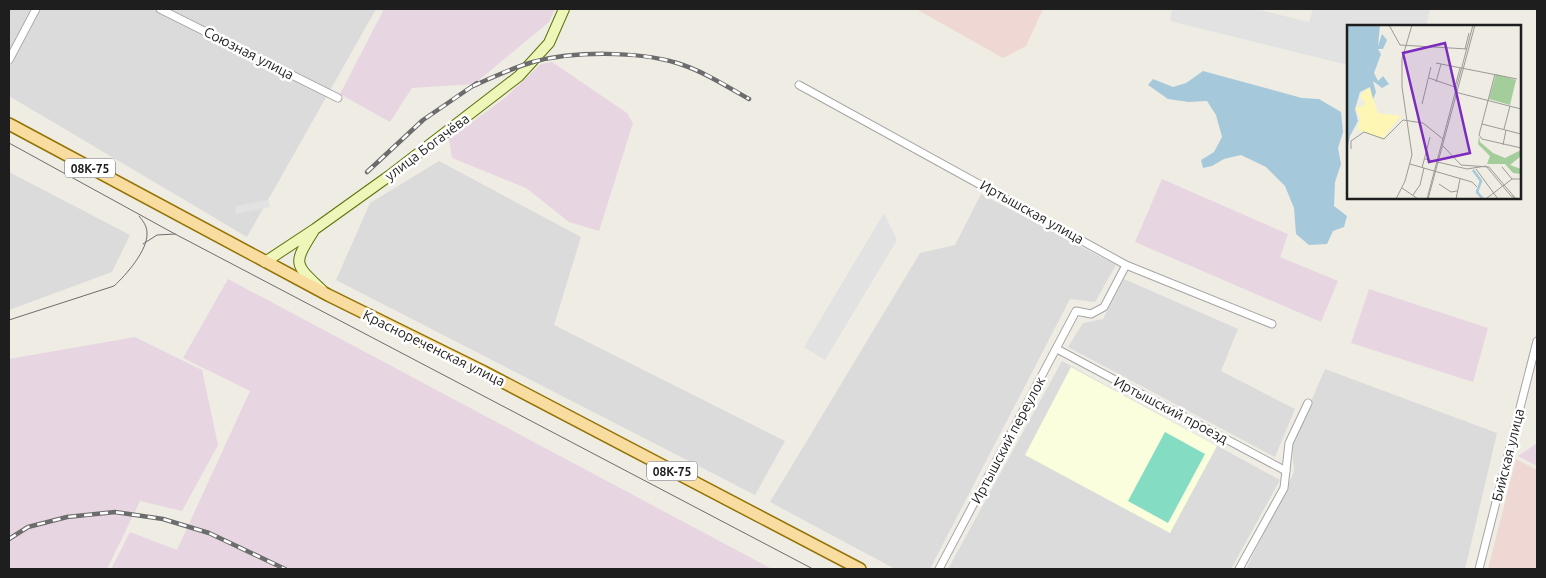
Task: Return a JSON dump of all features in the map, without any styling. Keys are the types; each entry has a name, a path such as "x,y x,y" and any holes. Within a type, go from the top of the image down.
{"main road":[{"name":"Краснореченская улица","path":"9,124 328,295 484,372 860,569"}],"street":[{"path":"9,60 36,9"},
{"name":"Союзная улица","path":"160,9 338,98"},
{"name":"улица Богачёва","path":"265,262 389,176 519,76 534,62 548,43 564,9"},
{"name":"Иртышская улица","path":"799,85 1126,265 1272,324"},
{"path":"315,229 300,253 299,264 301,270 328,295"},
{"name":"Иртышский переулок","path":"940,569 1076,311 1091,314 1104,307 1126,265"},
{"name":"Бийская улица","path":"1479,569 1537,341"},
{"name":"Иртышский проезд","path":"1056,349 1286,470"},
{"path":"1239,569 1284,488 1289,443 1308,403"}],"shaded area":[{"path":"9,9 376,9 247,237 9,96"},
{"path":"384,9 555,9 549,22 474,84 412,88 390,122 340,94"},
{"path":"916,9 1043,9 1026,46 1003,58"},
{"path":"1172,9 1256,9 1309,22 1313,9 1430,9 1426,25 1347,25 1347,65 1170,21"},
{"path":"552,62 627,113 633,123 599,231 569,222 526,188 452,158 449,139 506,97 541,64"},
{"path":"439,161 581,237 554,325 785,441 755,495 336,280 370,203"},
{"path":"9,172 130,235 112,272 9,310"},
{"path":"1162,179 1288,234 1280,257 1338,281 1321,322 1135,242"},
{"path":"981,194 1116,265 1095,302 1070,299 930,569 895,569 770,502 920,253 955,245"},
{"path":"268,200 270,207 236,214 235,206"},
{"path":"884,213 897,240 825,360 804,347"},
{"path":"228,279 772,569 111,569 130,532 177,550 250,391 183,358"},
{"path":"1124,279 1238,329 1221,371 1295,409 1275,457 1068,347 1083,323 1103,319"},
{"path":"1369,289 1488,328 1473,382 1351,343"},
{"path":"135,337 202,370 218,445 182,511 140,501 107,569 9,569 9,359"},
{"path":"1062,361 1280,480 1231,569 948,569"},
{"path":"1071,367 1217,446 1170,533 1025,455"},
{"path":"1325,369 1497,433 1465,569 1246,569 1294,472 1292,445"},
{"path":"1537,443 1537,466 1518,456"},
{"path":"1516,459 1537,470 1537,569 1488,569"}],"green space":[{"path":"1165,432 1205,454 1168,523 1128,501"}],"water":[{"path":"1203,71 1302,98 1319,99 1341,112 1343,132 1338,148 1341,164 1335,182 1334,206 1347,216 1344,227 1333,231 1327,244 1309,245 1296,234 1294,208 1285,186 1266,167 1241,155 1224,159 1212,166 1203,168 1201,160 1214,152 1222,137 1216,115 1207,101 1189,102 1168,99 1148,85 1153,79 1173,87 1186,83"}],"tram line":[{"path":"9,143 175,234 813,569"},
{"path":"9,320 114,286 130,269 144,247 147,230 139,216"},
{"path":"143,244 157,235 175,234"}],"railway":[{"path":"473,86 518,67 549,58 605,54 643,56 687,66 749,99"},
{"path":"367,172 423,120 477,83"},
{"path":"9,539 28,527 67,517 115,512 163,519 209,533 285,569"}]}
